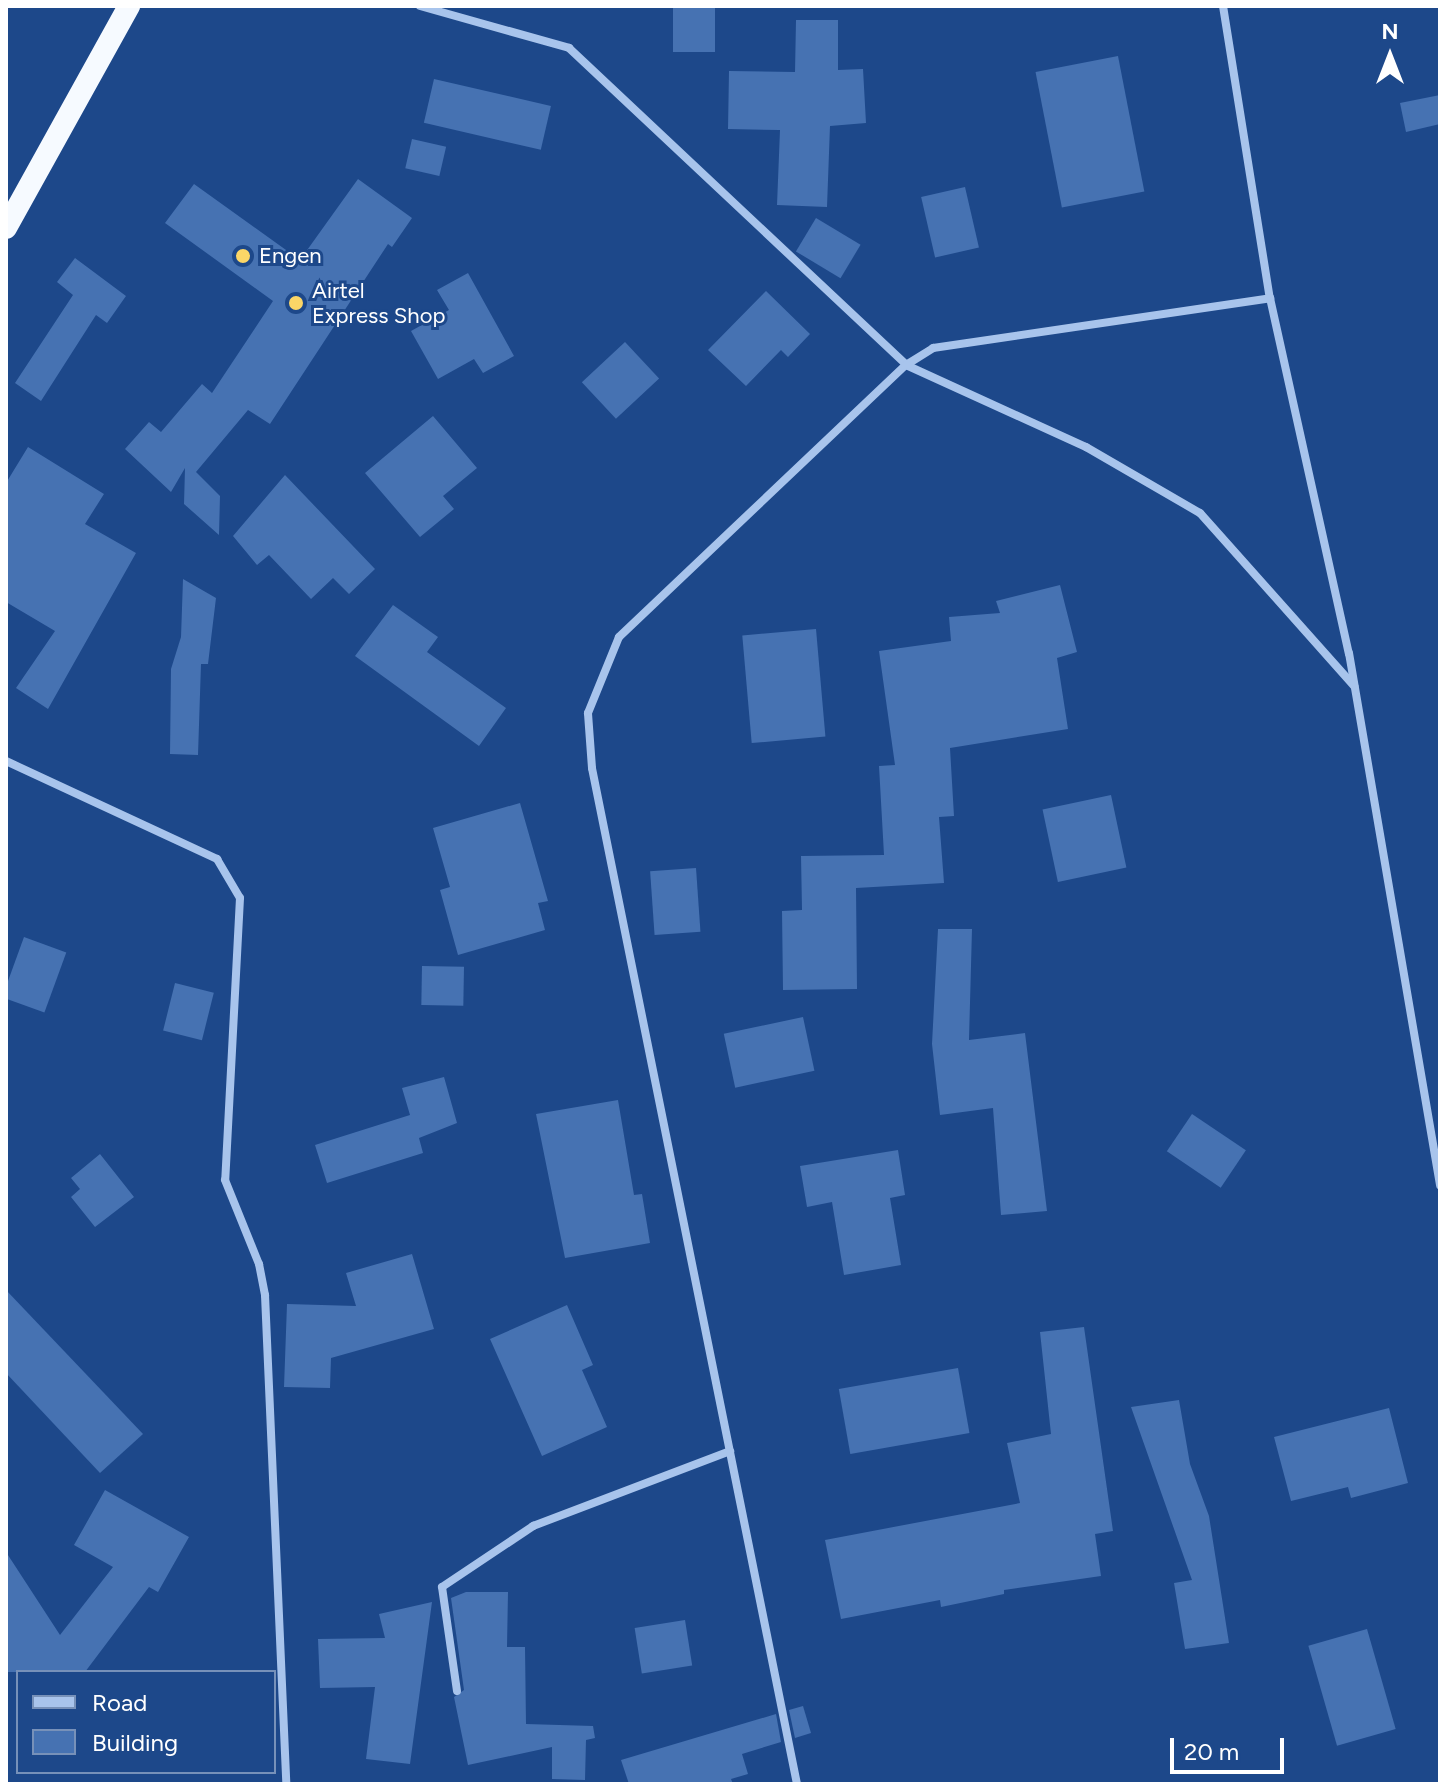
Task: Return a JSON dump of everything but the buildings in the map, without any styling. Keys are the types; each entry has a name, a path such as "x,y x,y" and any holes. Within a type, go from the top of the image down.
{"highway":[{"path":"6,228 129,6"}],"street":[{"path":"420,6 569,48 906,365 1086,447 1200,513 1354,686"},
{"path":"1223,6 1270,298 1354,686 1440,1185"},
{"path":"797,1784 595,783 588,713 619,637 906,365 933,348 1270,298"},
{"path":"6,761 217,859 240,898 225,1180 259,1264 265,1295 286,1784"},
{"path":"457,1691 442,1587 533,1526 730,1451"}],"place":[{"name":"Engen","path":"243,256"},
{"name":"Airtel Express Shop","path":"296,303"}]}
